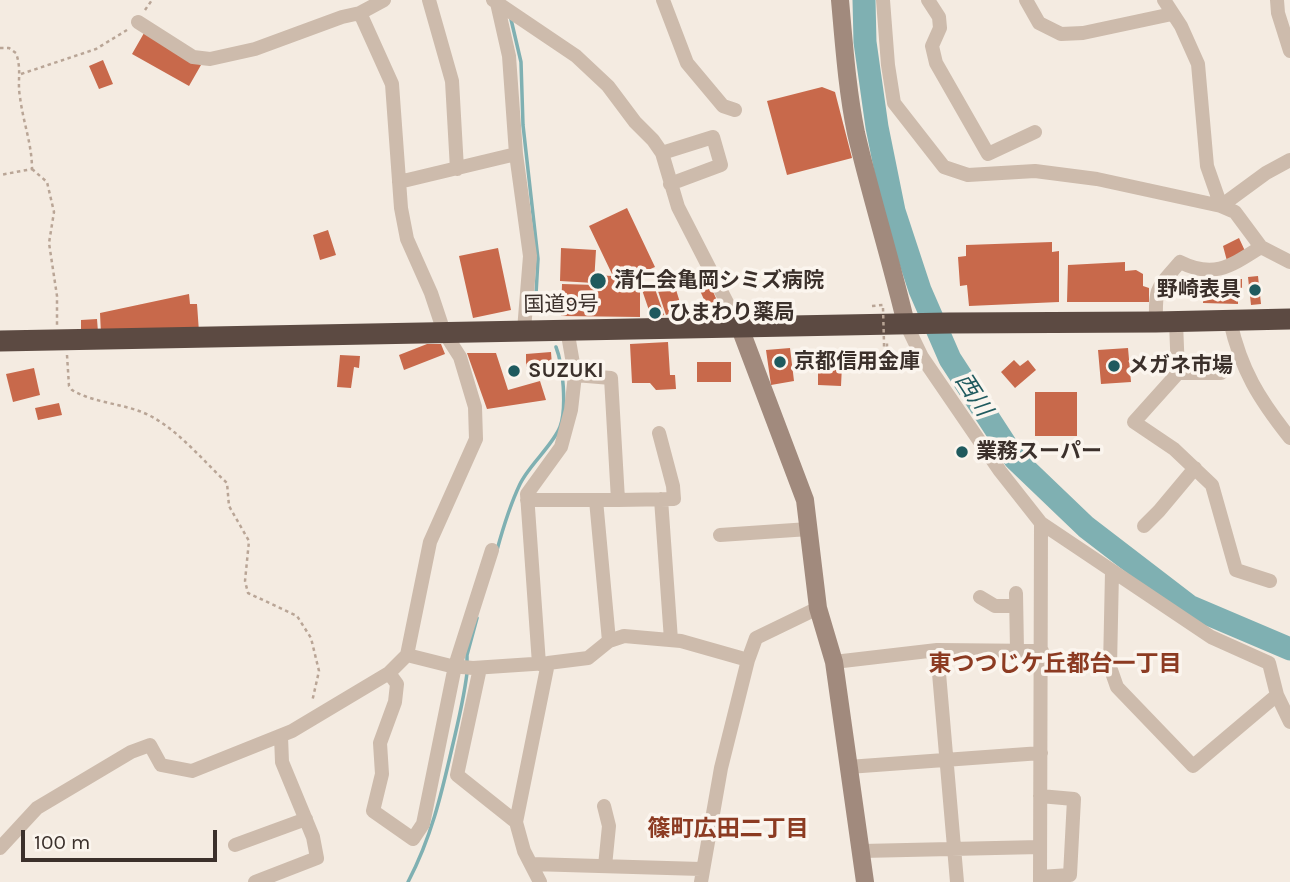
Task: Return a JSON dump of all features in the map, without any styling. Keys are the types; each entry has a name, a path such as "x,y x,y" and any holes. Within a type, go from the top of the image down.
{"highway":[{"name":"国道9号","path":"0,341 567,329 1290,320"}],"street":[{"path":"138,22 193,57 210,58 255,49 360,13 384,0"},
{"path":"429,0 452,81 457,169"},
{"path":"663,0 687,63 723,106 735,110"},
{"path":"841,0 845,55 856,131 892,262 922,357 992,459 1041,523 1211,638 1269,663 1277,695 1290,722"},
{"path":"883,0 894,103 944,167 968,175 1035,171 1085,177 1221,206 1235,212 1261,247 1290,262"},
{"path":"928,0 939,17 940,28 932,46 936,62 988,155 1035,132"},
{"path":"1026,0 1039,23 1061,34 1083,33 1172,14"},
{"path":"1164,0 1181,26 1198,64 1207,166 1221,206"},
{"path":"1277,0 1278,13 1290,51"},
{"path":"495,1 576,56 608,86 662,153 670,184 701,255 740,328 805,500 817,608 834,662 865,882"},
{"path":"495,1 509,56 516,154 530,256 524,330"},
{"path":"0,848 37,808 131,752 150,745 160,765 192,771 281,736 308,722 389,673 407,655 430,542 476,439 475,407 460,357 444,332 431,293 407,239 401,208 392,84 360,13"},
{"path":"662,153 713,137 721,165 670,184"},
{"path":"399,182 516,154"},
{"path":"1221,206 1266,173 1290,160"},
{"path":"1178,373 1166,322 1155,298 1158,288 1180,262 1193,269 1213,271 1237,262 1261,247"},
{"path":"1230,321 1237,353 1269,411 1290,438"},
{"path":"540,882 524,851 516,822 543,663 527,494 561,447 570,411 575,375 567,329"},
{"path":"1221,373 1178,373 1134,422 1174,449 1212,485 1236,570 1270,581"},
{"path":"575,375 611,378 618,499"},
{"path":"527,500 674,499 659,433"},
{"path":"1144,526 1160,511 1195,468"},
{"path":"661,499 671,640"},
{"path":"596,500 609,642"},
{"path":"1040,796 1074,799 1069,875 1040,879 1040,796 1042,651 1041,523"},
{"path":"720,535 809,529"},
{"path":"389,673 397,684 396,702 380,743 382,774 373,811 413,839 423,824 455,666 492,550"},
{"path":"1112,572 1110,667 1116,687 1193,766 1277,695"},
{"path":"980,597 995,606 1016,600 1017,650"},
{"path":"531,864 605,866 701,875 722,768 748,660 756,638 817,608"},
{"path":"407,655 455,666 480,668 543,663 588,658 609,642 624,636 671,640 748,660"},
{"path":"834,662 937,650 1042,651"},
{"path":"937,650 957,882"},
{"path":"480,668 457,775 516,822"},
{"path":"255,882 317,858 306,819 282,762 281,736"},
{"path":"848,767 1041,753"},
{"path":"604,806 609,826 605,866"},
{"path":"235,845 306,819"},
{"path":"862,851 1040,847"}],"path":[{"path":"21,74 96,49 138,22 152,0"},
{"path":"0,48 9,48 16,53 21,74 18,87 32,153 32,169 47,182 54,212 49,243 69,386 72,390 99,400 141,412 168,427 227,483 229,506 249,541 245,582 247,593 297,616 311,638 320,671 308,722"},
{"path":"0,175 32,169"},
{"path":"872,305 883,307 884,354 887,354 887,343"}],"building":[{"path":"144,33 201,65 189,86 132,54"},
{"path":"103,60 113,84 99,89 89,66"},
{"path":"822,87 835,92 852,158 787,175 767,101"},
{"path":"627,208 655,267 634,276 629,266 612,274 589,226"},
{"path":"328,230 336,255 320,260 313,235"},
{"path":"1239,238 1245,251 1227,261 1223,246"},
{"path":"1052,242 1052,252 1059,251 1059,302 969,306 967,285 960,286 958,257 966,256 966,245"},
{"path":"498,248 511,310 473,318 459,256"},
{"path":"561,248 596,250 594,283 560,281"},
{"path":"1125,262 1125,271 1136,270 1143,274 1143,286 1149,288 1149,302 1067,302 1068,265"},
{"path":"703,270 721,309 710,313 693,275"},
{"path":"596,275 628,277 628,288 640,289 640,317 561,316 562,284 596,285"},
{"name":"野崎表具","path":"1258,276 1261,304 1251,305 1248,277"},
{"path":"1198,279 1242,279 1242,295 1238,295 1238,304 1203,303 1203,295 1198,295"},
{"path":"673,280 682,309 666,315 656,285"},
{"path":"653,283 664,315 652,319 641,287"},
{"path":"189,294 190,304 197,304 199,332 101,334 100,313"},
{"path":"97,319 98,332 81,333 81,320"},
{"path":"668,342 670,375 675,375 676,389 656,390 650,383 632,383 630,344"},
{"path":"427,344 441,344 445,354 404,370 399,355"},
{"path":"790,348 794,381 771,385 766,350"},
{"path":"1128,348 1131,382 1101,384 1098,350"},
{"path":"551,352 552,366 526,367 526,354"},
{"path":"467,353 496,353 508,390 540,381 546,400 487,409"},
{"path":"340,355 360,356 359,368 354,367 351,388 337,387"},
{"path":"1014,360 1020,366 1028,360 1036,370 1015,388 1001,372"},
{"path":"697,362 731,362 731,382 697,382"},
{"path":"818,364 842,365 841,386 818,385"},
{"path":"34,368 40,395 13,402 6,374"},
{"path":"1035,392 1077,392 1077,436 1035,436"},
{"path":"59,403 62,415 38,420 35,408"}],"waterway":[{"name":"西川","path":"864,0 865,42 877,127 894,211 920,290 950,359 1015,459 1086,527 1189,606 1290,649"},
{"path":"510,15 521,62 523,125 538,259 535,312"},
{"path":"497,550 520,484 560,427 563,387 556,347"},
{"path":"467,665 477,618"},
{"path":"408,882 423,849 439,800 459,720 467,673"}],"place":[{"name":"清仁会亀岡シミズ病院","path":"598,281"},
{"name":"野崎表具","path":"1255,290"},
{"name":"ひまわり薬局","path":"655,313"},
{"name":"京都信用金庫","path":"780,362"},
{"name":"メガネ市場","path":"1114,366"},
{"name":"SUZUKI","path":"514,371"},
{"name":"業務スーパー","path":"962,452"}],"district":[{"name":"東つつじケ丘都台一丁目","path":"1055,664"},
{"name":"篠町広田二丁目","path":"728,829"}]}
